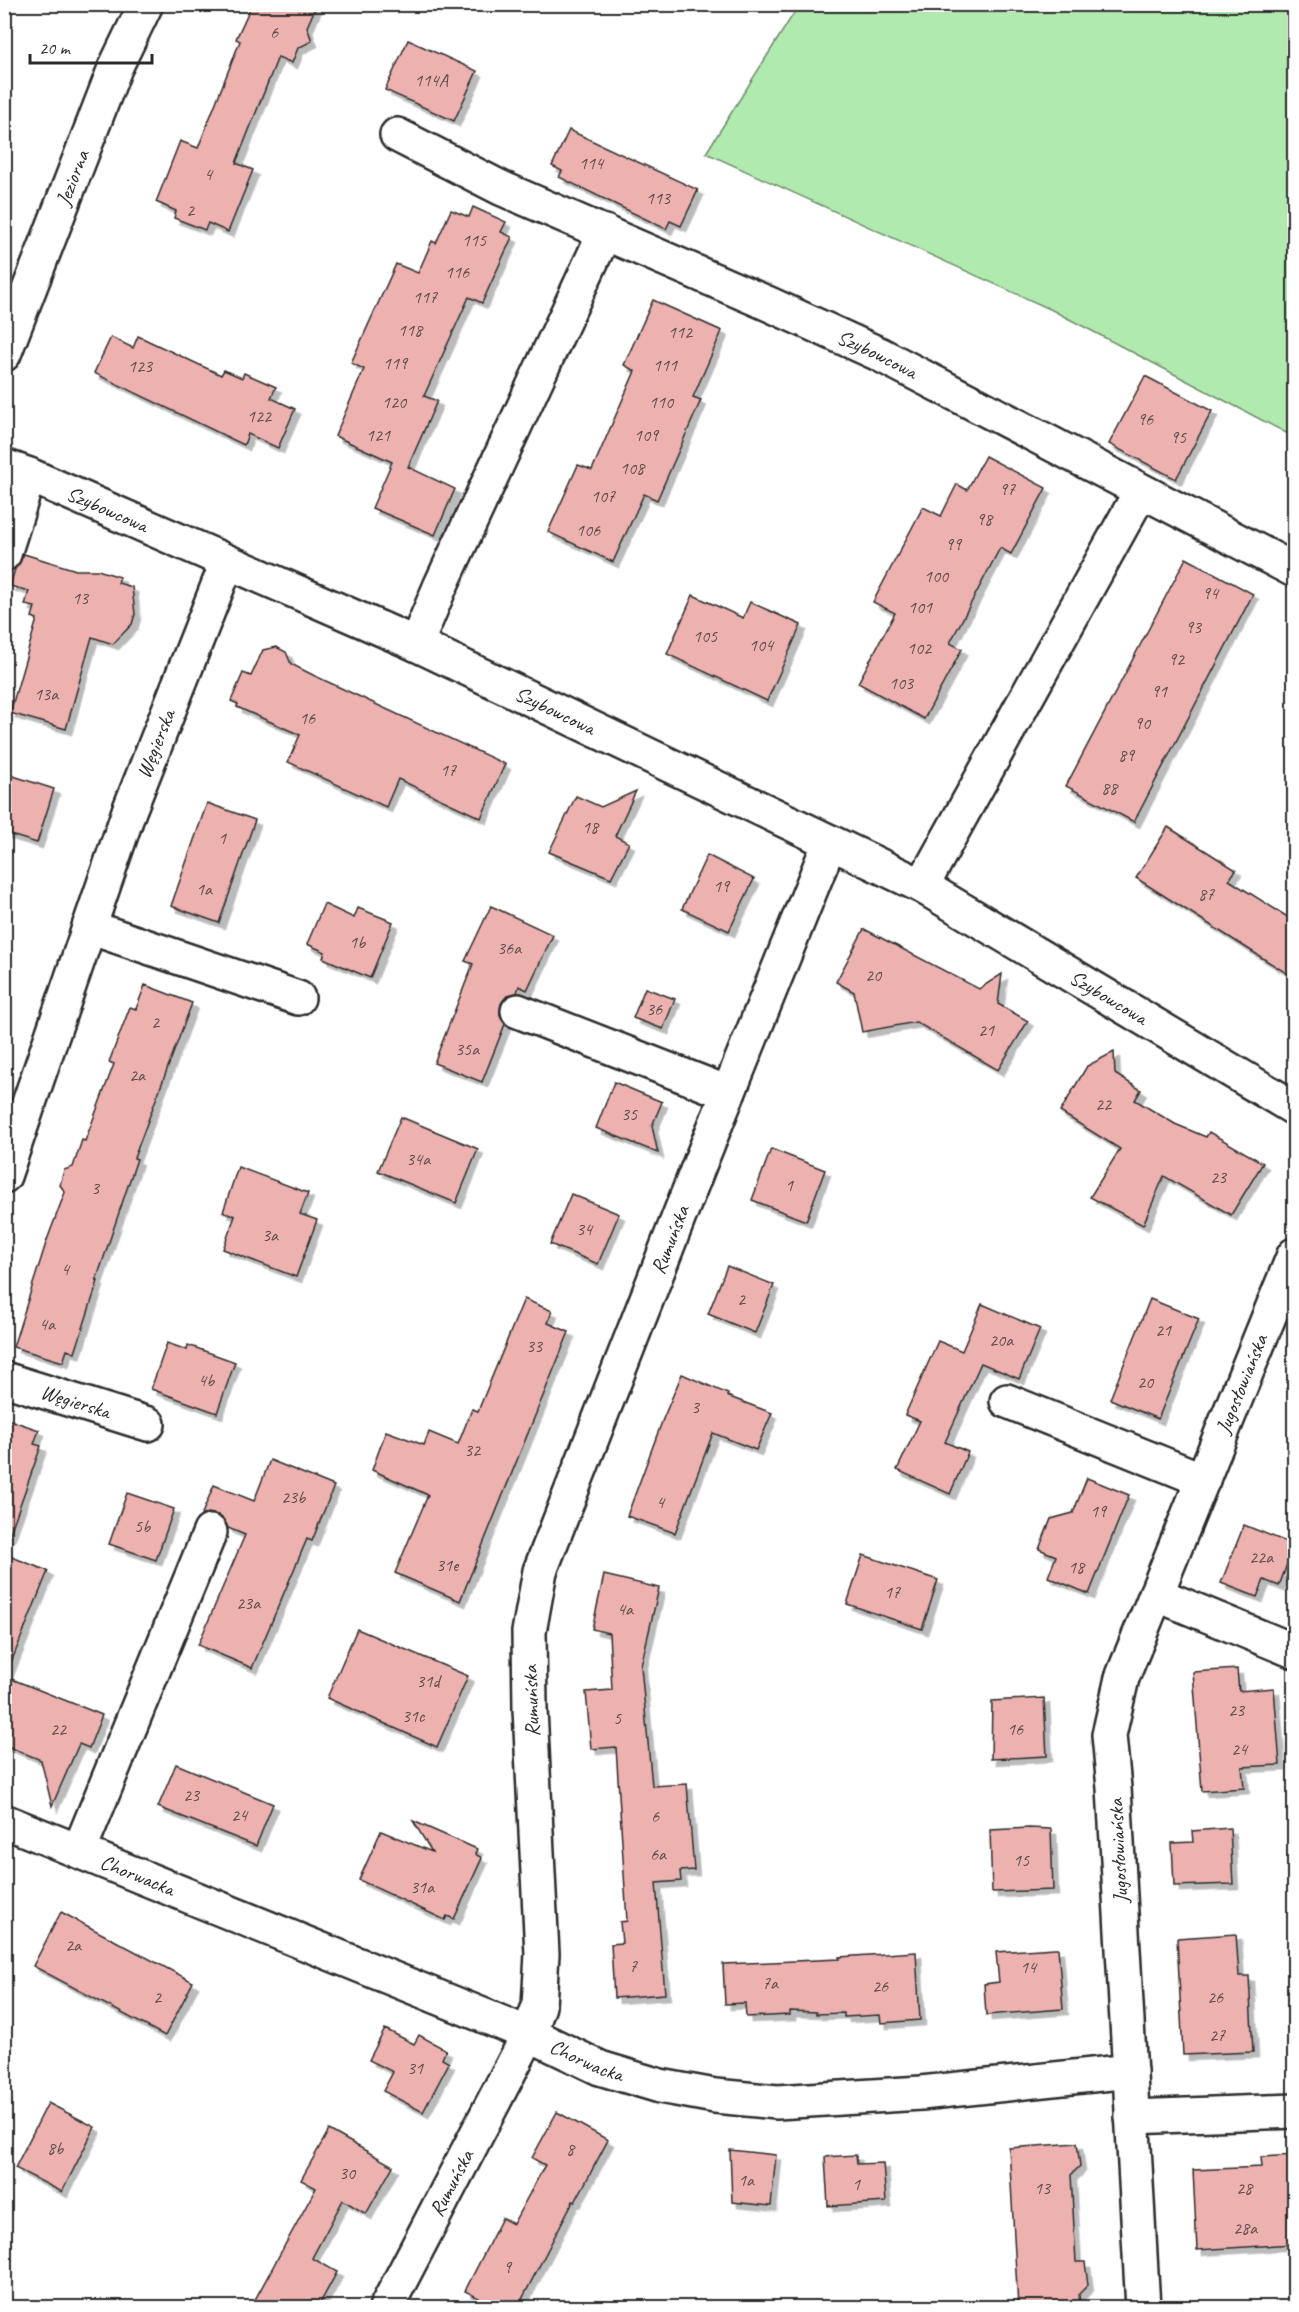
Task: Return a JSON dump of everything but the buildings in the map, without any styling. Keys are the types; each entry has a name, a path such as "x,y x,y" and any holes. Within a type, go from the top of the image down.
{"street":[{"name":"Jeziorna","path":"4,354 115,68 146,4"},
{"name":"Szybowcowa","path":"397,135 501,188 879,354 1294,570"},
{"path":"416,644 605,232"},
{"name":"Szybowcowa","path":"4,554 17,470 416,644 922,886 1294,1108"},
{"path":"922,886 1141,491"},
{"name":"Węgierska","path":"4,1176 17,1094 88,927 129,811 227,563"},
{"name":"Rumuńska","path":"386,2307 529,2034 539,2006 542,1954 530,1709 529,1632 540,1571 728,1093 830,842"},
{"path":"88,927 298,998"},
{"path":"518,1011 728,1093"},
{"name":"Jugosłowiańska","path":"1143,2307 1115,1800 1109,1735 1122,1678 1294,1255"},
{"name":"Węgierska","path":"4,1379 148,1424"},
{"path":"1007,1401 1203,1480"},
{"name":"Chorwacka","path":"79,1851 210,1532"},
{"path":"1156,1594 1294,1651"},
{"name":"Chorwacka","path":"4,1821 529,2034 600,2068 660,2086 715,2096 777,2103 921,2093 1130,2071"},
{"path":"1132,2117 1294,2111"}],"green space":[{"path":"799,5 1294,5 1294,437 1052,310 706,153"}]}
